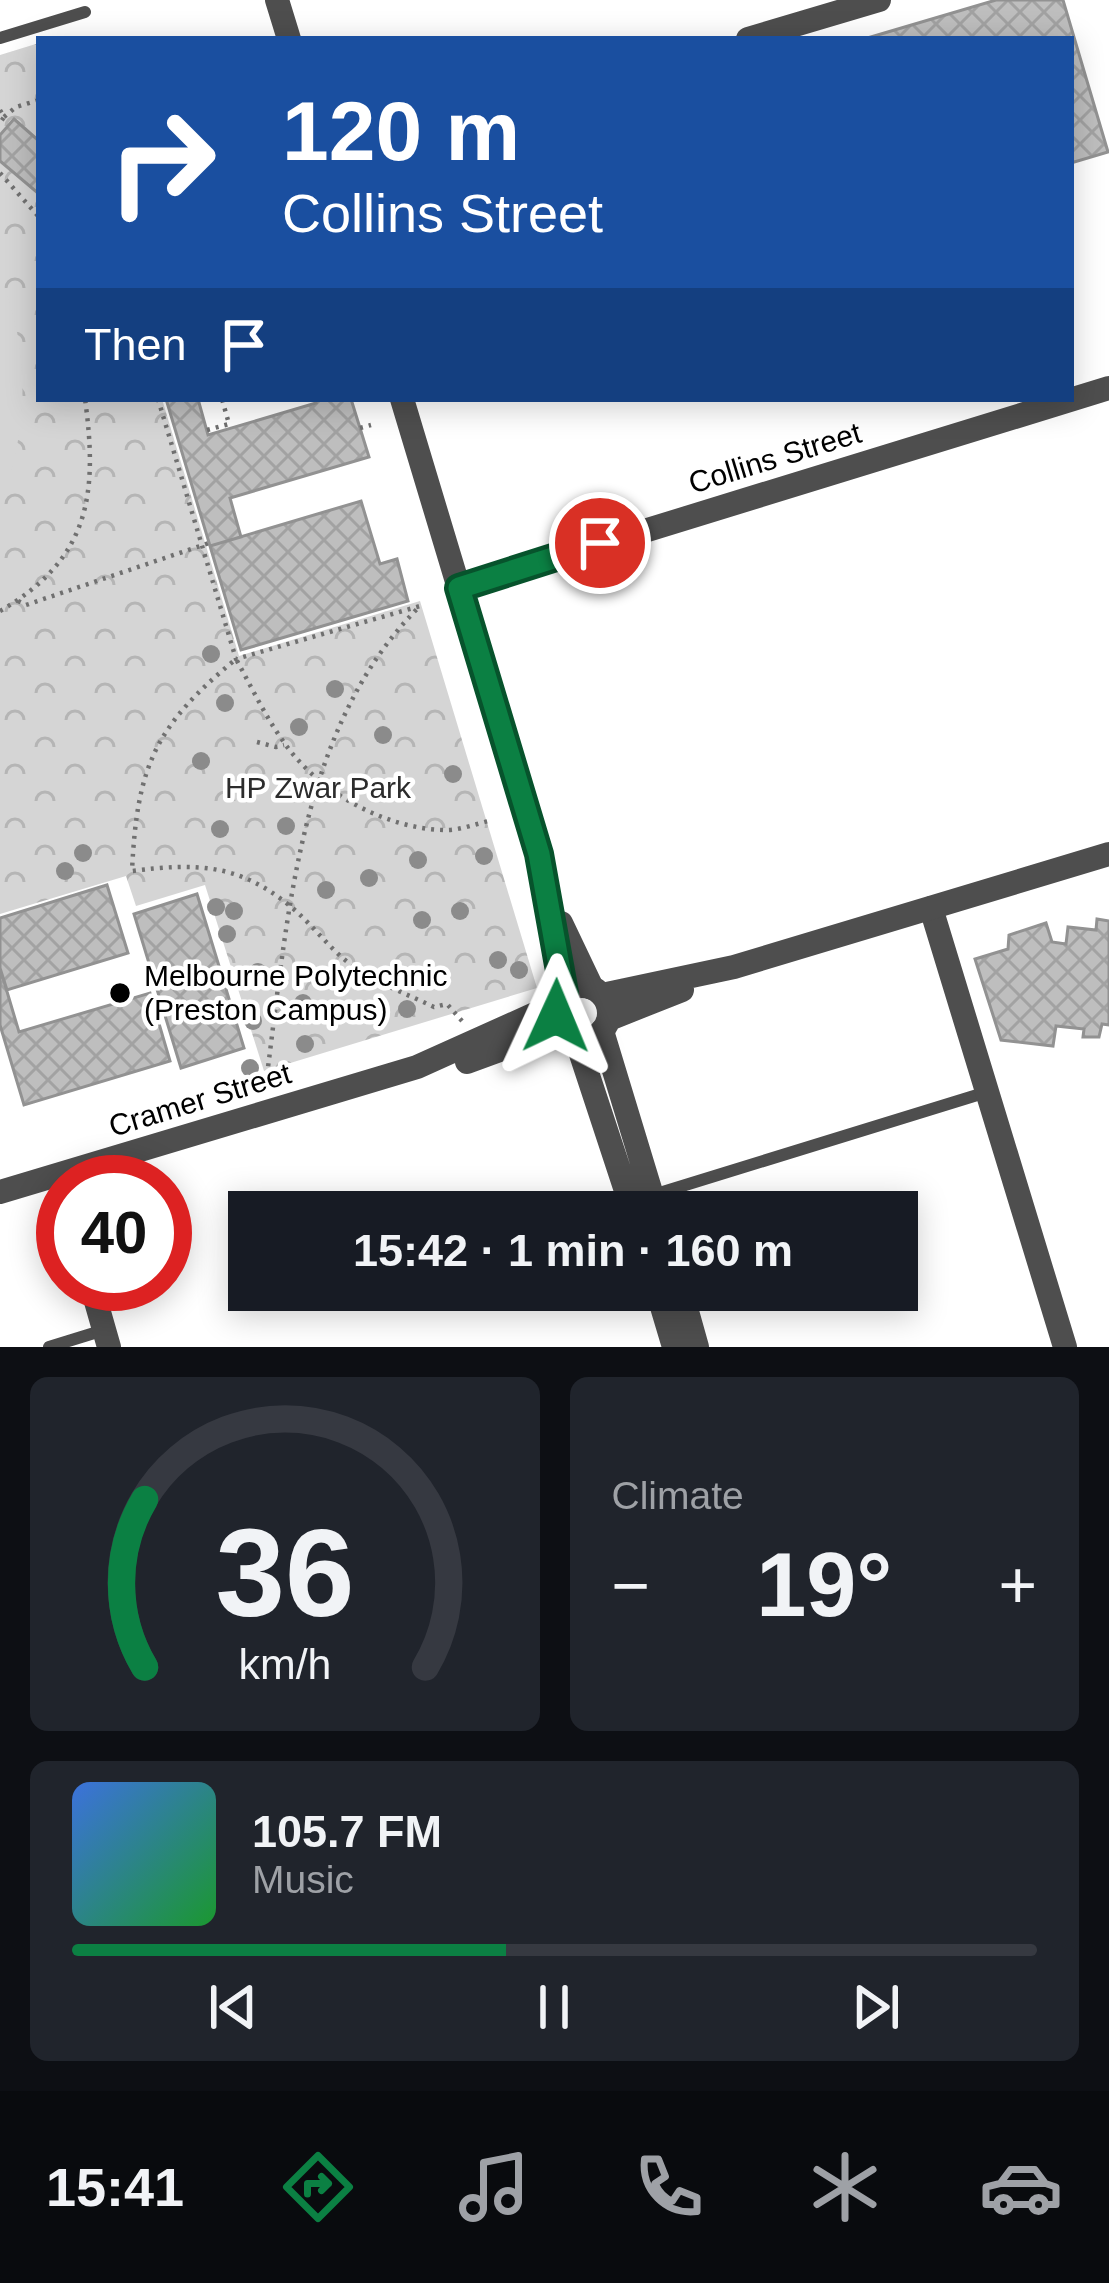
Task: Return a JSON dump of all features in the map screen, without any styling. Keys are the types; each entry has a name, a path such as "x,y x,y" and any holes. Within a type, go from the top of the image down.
{"street":[{"path":"278,0 288,36"},
{"path":"758,36 879,0"},
{"name":"Collins Street","path":"1074,399 1109,388"},
{"path":"403,402 549,899 564,1016 637,1191"},
{"name":"Collins Street","path":"459,588 1064,402"},
{"path":"601,1008 1109,854"},
{"path":"549,899 601,1008 640,1191"},
{"path":"931,908 1065,1347"},
{"path":"564,1016 577,987 601,1008"},
{"path":"564,1016 590,1038 601,1008"},
{"name":"Cramer Street","path":"137,1155 417,1067 475,1060 564,1016"},
{"name":"Cramer Street","path":"0,1192 36,1184"},
{"path":"668,1311 685,1343"},
{"path":"683,1311 685,1343"}],"lane":[{"path":"0,38 86,12"},
{"path":"685,1191 988,1091"},
{"path":"49,1347 107,1339"}],"path":[{"path":"2,117 36,101"},
{"path":"0,173 36,214"},
{"path":"0,611 18,601 62,556 83,522 92,483 86,402"},
{"path":"159,402 236,659 284,745 357,807 402,824 447,831 489,821"},
{"path":"207,430 230,424 224,402"},
{"path":"360,428 371,425"},
{"path":"18,601 26,604 205,544"},
{"path":"267,1075 290,906 321,780 352,694 390,636 422,605 236,659 189,698 154,751 134,811 132,872 217,866 256,882 290,906 352,966 434,1007 447,1004 454,1013"},
{"path":"257,742 284,745"}],"green space":[{"name":"HP Zwar Park","path":"36,44 36,402 163,402 239,656 420,601 537,988 264,1071 205,885 136,906 126,876 0,914 0,55"},
{"path":"0,276 17,334 22,392 16,450 0,508"}],"building":[{"path":"996,0 1063,0 1074,36 874,36"},
{"path":"1074,37 1108,152 1074,162"},
{"path":"14,119 36,138 36,191 0,161 0,135"},
{"path":"167,402 199,402 208,435 316,402 352,402 369,457 230,498 241,537 210,546"},
{"path":"361,501 380,564 397,559 408,601 241,650 210,546"},
{"path":"107,885 128,953 7,990 0,968 0,918"},
{"path":"197,894 244,1048 181,1068 134,914"},
{"path":"1097,919 1109,921 1109,1025 1102,1024 1099,1037 1083,1037 1084,1029 1056,1026 1053,1046 1001,1040 975,959 1008,949 1009,935 1046,923 1052,942 1066,944 1068,927 1096,930"},
{"path":"0,968 19,1032 150,993 170,1061 24,1105 0,1025"}],"place":[{"name":"Melbourne Polytechnic (Preston Campus)","path":"120,993"}],"route":[{"path":"556,1016 564,993 539,854 459,588 600,543"}]}
